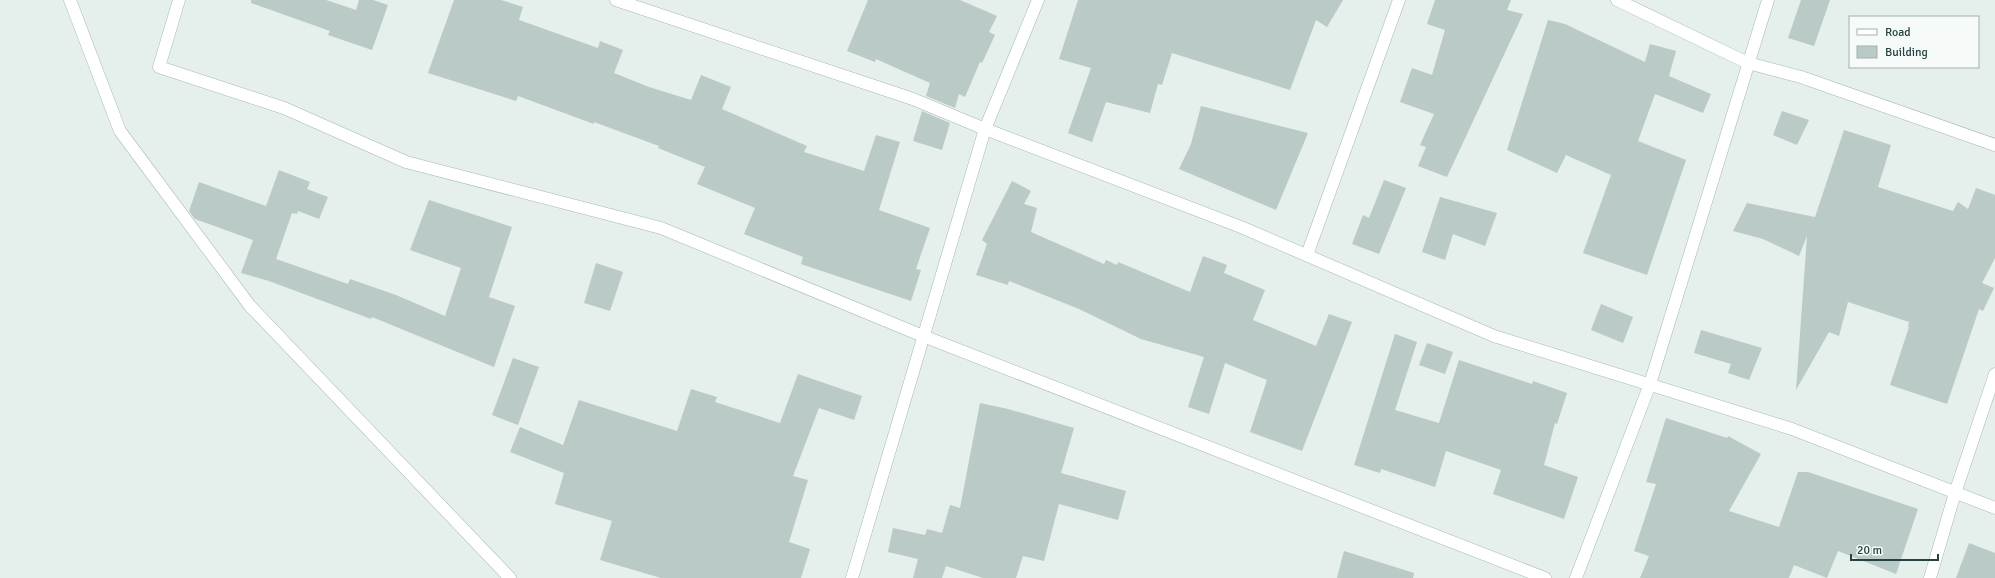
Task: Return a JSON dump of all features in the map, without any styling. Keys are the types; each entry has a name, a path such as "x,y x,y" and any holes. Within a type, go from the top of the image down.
{"street":[{"path":"70,0 120,130 250,306 510,578"},
{"path":"179,0 159,67 284,108 406,162 661,228 923,336 1545,578"},
{"path":"616,0 913,99 985,129 1241,227 1494,336 1792,428 1995,508"},
{"path":"852,578 985,129 1038,0"},
{"path":"1308,255 1399,0"},
{"path":"1617,0 1748,63 1800,77 1995,145"},
{"path":"1576,578 1650,384 1768,0"},
{"path":"1930,578 1955,493 1995,374"}],"building":[{"path":"251,0 326,0 356,10 359,0 373,0 388,5 372,50 328,35 330,31 251,3"},
{"path":"454,0 501,0 523,7 519,20 598,48 600,41 623,50 614,73 649,87 691,100 701,75 731,87 722,109 807,146 804,152 864,171 876,135 900,142 879,210 930,228 916,269 921,270 911,301 801,264 803,257 744,234 755,208 697,184 705,167 658,148 659,146 518,96 516,101 428,73"},
{"path":"868,0 960,0 997,16 989,32 995,35 982,63 980,62 965,97 959,94 955,108 926,96 930,83 876,59 875,62 847,51"},
{"path":"1078,0 1343,0 1327,27 1316,20 1290,90 1172,53 1162,85 1158,84 1150,113 1106,102 1092,142 1068,133 1091,68 1059,59"},
{"path":"1435,0 1511,0 1507,10 1523,14 1447,177 1418,166 1426,147 1420,145 1434,114 1400,102 1412,68 1432,75 1445,30 1427,24"},
{"path":"1801,0 1830,0 1814,46 1788,38"},
{"path":"1548,20 1565,24 1645,62 1650,44 1676,51 1669,76 1711,94 1703,113 1655,94 1638,141 1686,160 1647,275 1583,253 1611,175 1566,155 1557,173 1507,150"},
{"path":"1201,106 1308,133 1276,210 1179,169 1191,144"},
{"path":"922,111 950,123 942,150 913,141"},
{"path":"1782,111 1809,120 1797,145 1773,135"},
{"path":"1844,130 1891,145 1878,187 1953,211 1958,202 1968,209 1976,188 1995,195 1995,258 1982,283 1994,288 1983,311 1979,309 1947,404 1890,385 1909,327 1909,322 1848,302 1839,336 1829,332 1796,390 1807,236 1799,256 1763,239 1733,231 1747,203 1815,217"},
{"path":"279,170 310,182 307,189 328,197 319,219 298,211 297,214 292,213 276,259 348,284 350,279 396,295 445,316 461,268 410,250 429,200 512,227 489,297 515,306 494,367 372,317 371,319 269,281 241,273 253,240 195,219 189,211 199,182 266,206"},
{"path":"1384,180 1406,188 1379,254 1352,244 1363,215 1369,218"},
{"path":"1012,181 1031,191 1024,204 1037,208 1031,232 1104,264 1106,260 1117,265 1118,262 1190,292 1203,256 1227,265 1224,273 1265,290 1253,320 1316,346 1329,314 1352,322 1302,451 1250,432 1267,380 1225,363 1209,414 1188,407 1204,357 1141,339 1079,309 1009,281 1008,285 976,275 987,244 982,240"},
{"path":"1440,197 1497,213 1485,246 1453,234 1445,260 1422,252"},
{"path":"596,263 623,272 610,311 584,303"},
{"path":"1601,304 1633,317 1623,343 1591,330"},
{"path":"1701,330 1762,348 1749,380 1728,373 1731,364 1694,353"},
{"path":"1395,334 1417,342 1395,410 1439,423 1459,360 1532,384 1533,381 1567,393 1557,424 1555,423 1544,465 1578,477 1564,519 1493,494 1501,470 1446,451 1435,487 1381,469 1380,473 1354,465"},
{"path":"1427,343 1453,352 1445,374 1419,365"},
{"path":"513,358 539,367 518,425 492,415"},
{"path":"798,374 862,396 854,420 819,408 793,476 808,480 789,542 810,549 801,578 661,578 600,560 612,521 555,504 564,473 510,452 520,427 563,445 579,400 677,431 691,389 717,397 715,402 780,423"},
{"path":"980,403 1008,409 1074,428 1061,473 1126,491 1118,520 1059,504 1044,561 1023,556 1016,578 983,578 946,566 942,578 913,578 918,559 888,552 893,528 925,535 927,529 942,533 950,505 960,508"},
{"path":"1666,418 1727,438 1728,436 1761,454 1729,511 1779,527 1798,472 1808,472 1918,509 1896,574 1838,551 1827,578 1794,565 1789,578 1640,578 1649,556 1634,551 1656,484 1646,482"},
{"path":"1969,543 1995,553 1995,578 1956,578"},
{"path":"1344,551 1414,573 1413,578 1337,578"}]}
